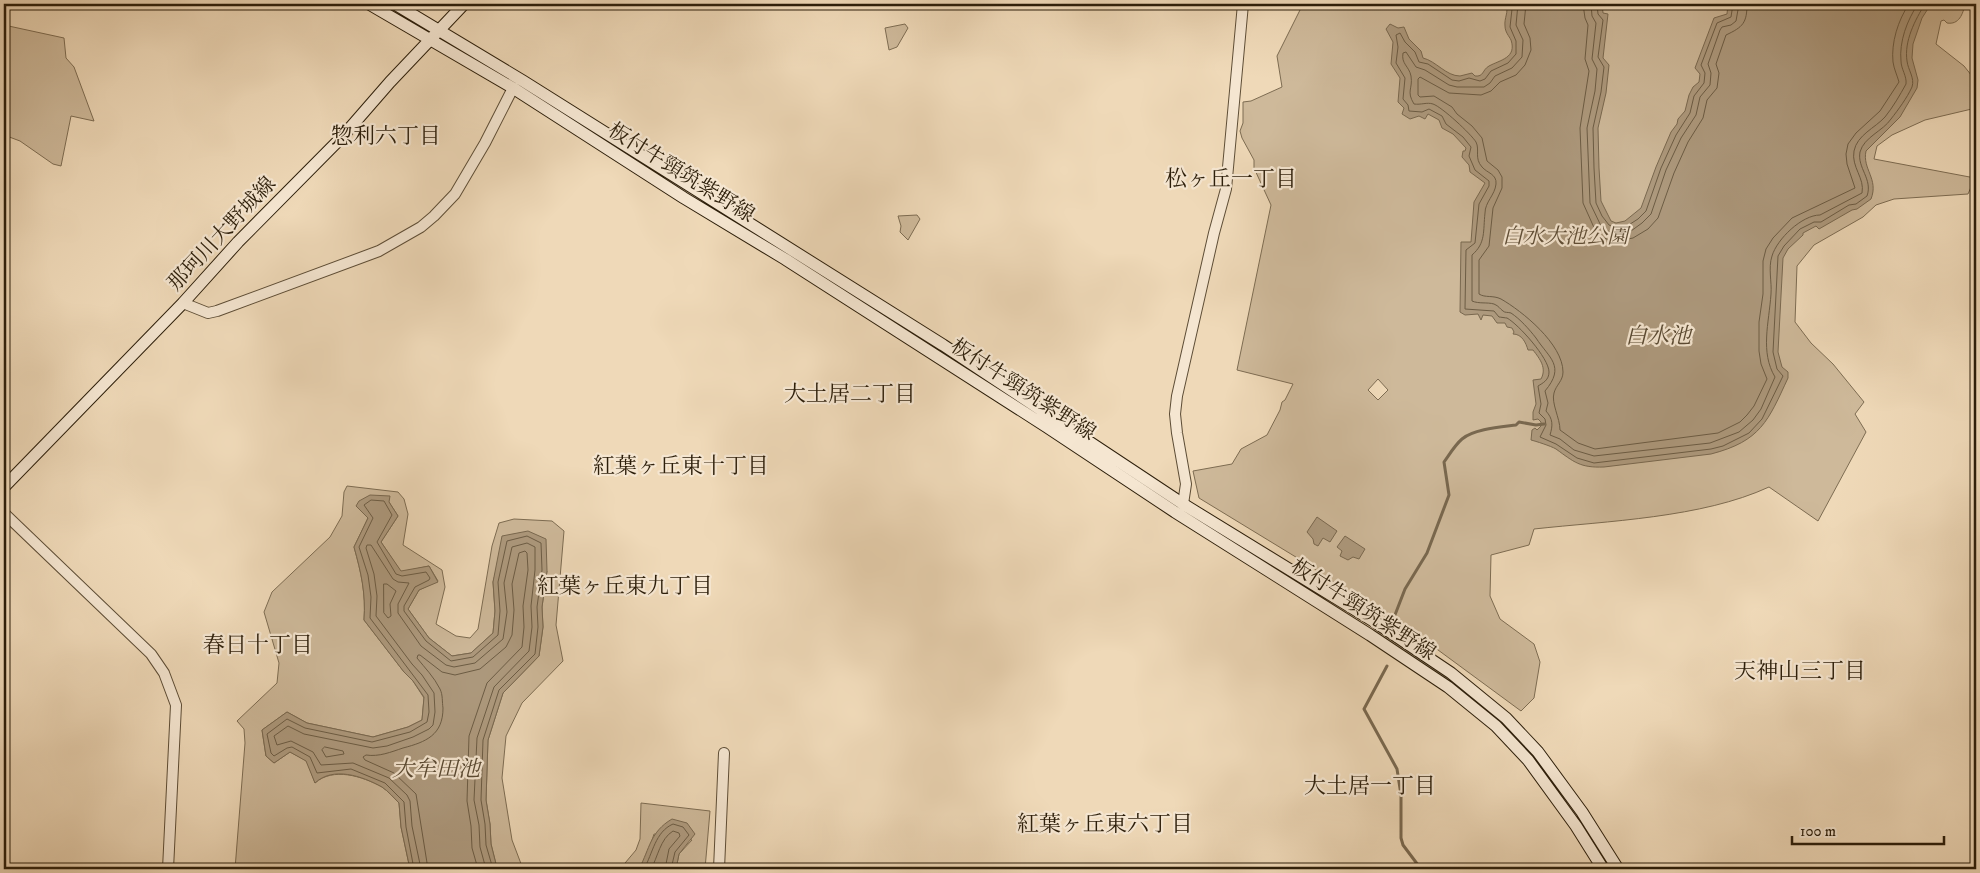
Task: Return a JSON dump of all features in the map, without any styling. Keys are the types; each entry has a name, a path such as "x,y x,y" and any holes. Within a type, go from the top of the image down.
{"main road":[{"name":"板付牛頸筑紫野線","path":"369,4 513,88 1047,427 1183,518 1370,635 1448,687 1496,726 1528,760 1576,826 1603,869"},
{"name":"板付牛頸筑紫野線","path":"395,4 943,345 1183,504 1375,622 1452,673 1506,718 1538,752 1582,812 1618,869"},
{"name":"那珂川大野城線","path":"4,487 183,302 238,242 343,136 390,82 464,4"}],"street":[{"path":"1183,504 1186,484 1175,414 1177,396 1214,233 1226,189 1243,4"},
{"path":"183,302 208,313 217,311 379,251 410,234 434,216 455,194 485,143 513,88"},
{"path":"4,513 151,654 164,673 176,705 168,869"},
{"path":"719,869 724,753"}],"green space":[{"name":"白水大池公園","path":"1303,4 1965,4 1962,15 1957,21 1947,23 1944,20 1941,21 1936,44 1964,66 1976,81 1976,108 1925,120 1892,135 1877,146 1874,159 1975,178 1968,194 1894,199 1876,205 1863,217 1814,245 1797,266 1795,322 1811,343 1833,364 1864,402 1855,414 1866,432 1818,521 1769,487 1714,506 1684,512 1654,517 1534,529 1529,545 1491,555 1490,596 1500,619 1534,644 1540,662 1534,698 1521,711 1434,647 1412,635 1304,562 1199,498 1193,471 1232,464 1241,449 1267,435 1282,402 1285,400 1293,384 1237,370 1271,205 1254,168 1254,160 1240,131 1243,123 1243,102 1251,101 1282,87 1277,56","holes":["1378,379 1388,390 1378,400 1368,390"]},
{"path":"905,24 908,28 897,47 889,50 885,28"},
{"path":"4,25 64,38 66,58 74,67 94,121 71,116 61,166 53,164 20,141 4,135"},
{"path":"917,215 920,219 908,240 900,232 901,226 898,216"},
{"path":"347,486 398,492 404,499 408,514 403,545 442,570 445,587 436,624 456,636 470,638 478,629 492,546 499,523 514,519 552,521 564,531 556,625 563,661 522,703 506,736 502,778 512,840 523,869 499,869 496,864 491,844 486,800 488,740 503,693 539,656 543,627 542,607 547,571 499,560 493,582 495,611 493,633 471,653 452,656 429,638 408,609 419,590 438,581 429,566 401,572 381,542 398,516 389,502 368,518 354,547 362,583 364,620 413,681 424,698 422,720 408,727 373,737 307,723 287,712 262,730 266,756 274,763 290,752 307,761 315,783 330,775 348,775 366,779 389,793 399,803 401,827 410,869 235,869 245,743 244,729 237,721 277,683 279,663 264,612 272,592 330,537 342,516 344,492"},
{"path":"641,803 710,811 705,869 676,869 679,854 692,840 654,834 648,853 639,869 620,869 636,850 640,839"}],"water":[{"name":"白水池","path":"1506,4 1602,4 1603,13 1608,14 1603,58 1609,65 1606,93 1598,128 1599,168 1601,201 1611,221 1616,223 1625,221 1641,208 1671,132 1685,111 1693,87 1699,82 1700,74 1695,68 1714,18 1727,14 1728,4 1931,4 1922,18 1913,44 1912,58 1918,80 1917,88 1900,117 1866,151 1866,163 1873,186 1871,199 1857,209 1819,229 1816,226 1803,233 1788,249 1783,258 1778,352 1782,367 1788,372 1788,378 1768,418 1752,436 1741,443 1711,454 1604,467 1578,463 1554,448 1531,440 1532,430 1535,428 1537,430 1541,426 1541,422 1538,419 1533,420 1536,404 1533,380 1541,379 1543,375 1543,367 1533,350 1528,350 1521,337 1513,334 1512,328 1507,327 1505,323 1497,323 1492,316 1483,315 1481,320 1478,314 1465,315 1460,312 1461,242 1471,242 1474,202 1485,183 1470,172 1469,165 1462,157 1463,151 1466,148 1453,134 1442,128 1439,120 1428,114 1425,119 1419,116 1410,119 1402,114 1404,108 1398,102 1400,78 1391,64 1393,42 1386,29 1390,24 1398,28 1404,27 1409,39 1421,51 1423,58 1450,74 1460,76 1472,73 1478,76 1489,66 1506,58 1512,51 1511,40 1505,28"},
{"name":"大牟田池","path":"370,495 390,496 389,502 398,516 381,542 401,571 429,566 438,582 419,590 408,609 429,638 452,656 471,653 493,633 495,611 493,582 502,536 528,531 546,539 547,571 542,607 543,627 539,656 503,693 488,740 486,800 491,844 499,869 410,869 401,827 399,803 384,789 366,779 348,774 330,775 315,783 306,761 290,752 274,763 266,756 262,730 287,712 307,723 373,737 408,727 422,720 424,697 364,620 362,583 354,547 368,518 356,506 359,501"},
{"path":"1317,517 1337,531 1330,542 1323,538 1318,546 1314,544 1313,539 1307,532"},
{"path":"1345,536 1365,549 1359,559 1353,557 1348,560 1340,556 1342,551 1337,547"},
{"path":"672,819 687,823 695,834 679,854 676,869 639,869 651,841 659,829"}],"waterway":[{"path":"1393,620 1405,589 1427,553 1449,495 1444,462 1455,447 1462,439 1480,431 1516,425 1519,422 1536,425 1544,424"},
{"path":"1387,666 1364,709 1397,769 1401,795 1401,838 1403,845 1421,869"}],"district":[{"name":"惣利六丁目","path":"386,136"},
{"name":"松ヶ丘一丁目","path":"1231,179"},
{"name":"大土居二丁目","path":"850,394"},
{"name":"紅葉ヶ丘東十丁目","path":"681,466"},
{"name":"紅葉ヶ丘東九丁目","path":"625,586"},
{"name":"春日十丁目","path":"258,645"},
{"name":"天神山三丁目","path":"1800,671"},
{"name":"大土居一丁目","path":"1370,786"},
{"name":"紅葉ヶ丘東六丁目","path":"1105,824"}]}
